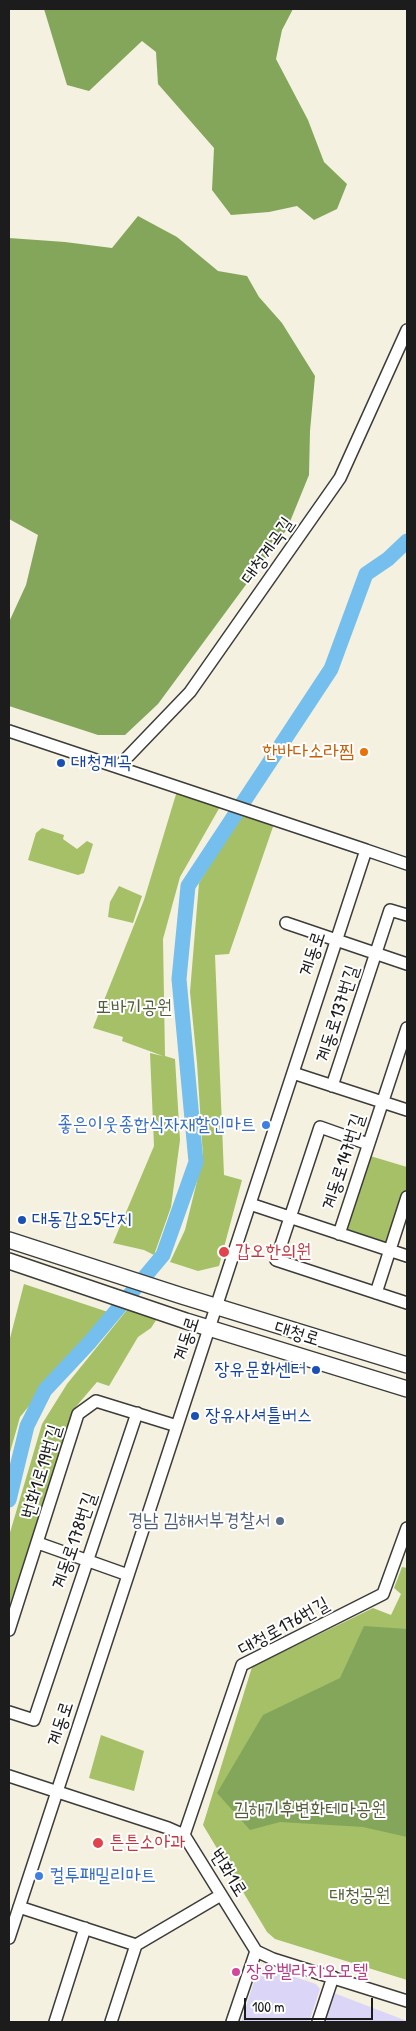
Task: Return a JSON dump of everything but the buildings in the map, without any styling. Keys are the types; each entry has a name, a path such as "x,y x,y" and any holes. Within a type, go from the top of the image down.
{"main road":[{"name":"대청로","path":"9,1240 108,1273 407,1365"},
{"name":"대청로","path":"9,1261 209,1329 407,1389"}],"street":[{"name":"대청계곡길","path":"118,767 190,692 340,478 407,330"},
{"path":"9,734 201,794 407,864"},
{"name":"계동로","path":"9,1938 366,850"},
{"name":"계동로137번길","path":"332,1086 390,910 407,916"},
{"path":"286,923 376,954"},
{"name":"계동로137번길","path":"376,954 407,964"},
{"name":"계동로147번길","path":"339,1234 407,1028"},
{"name":"계동로147번길","path":"293,1073 407,1110"},
{"path":"368,1144 320,1127 276,1260 407,1303"},
{"path":"376,1293 407,1197"},
{"path":"250,1204 407,1256"},
{"name":"번화1로19번길","path":"9,1630 78,1414 96,1401 137,1412"},
{"path":"137,1412 177,1426"},
{"name":"계동로178번길","path":"9,1712 34,1720 137,1412"},
{"name":"대청로176번길","path":"184,1835 242,1665 384,1594 407,1528"},
{"path":"38,1543 128,1575"},
{"path":"9,1776 168,1828 184,1835"},
{"name":"번화1로","path":"184,1835 256,1951"},
{"path":"111,2022 136,1945 221,1894"},
{"path":"19,1907 136,1945"},
{"path":"55,2022 85,1928"},
{"path":"232,2022 256,1951 273,1959 407,2001"},
{"path":"318,2022 333,1977"}],"shaded area":[{"path":"264,1969 273,1970 316,1984 320,1989 309,2022 241,2022 258,1972"},
{"path":"334,1993 407,2022 320,2022 328,1999"}],"green space":[{"path":"44,9 293,9 282,30 276,59 308,120 324,162 347,184 337,209 314,220 297,206 269,212 231,215 212,190 214,148 158,84 156,52 142,41 89,91 67,85"},
{"path":"138,216 177,237 218,271 247,276 259,297 282,323 315,376 310,431 309,475 287,529 158,704 125,735 98,735 9,706 9,622 26,585 38,535 9,519 9,238 112,248"},
{"name":"또바기공원","path":"177,791 221,805 180,877 163,939 165,1056 175,1059 180,1140 171,1207 154,1255 144,1250 113,1243 154,1146 150,1053 163,1056 122,1041 123,1037 93,1028 144,900"},
{"path":"242,814 275,821 229,954 215,955 224,1175 242,1180 219,1266 198,1271 170,1262 185,1230 203,1157 190,992 199,883"},
{"path":"42,828 64,835 63,839 77,849 87,841 93,844 84,873 78,875 28,860 36,833"},
{"path":"119,886 142,896 133,923 108,917 110,902"},
{"path":"367,1155 407,1167 407,1188 388,1248 341,1233"},
{"path":"24,1284 111,1313 73,1352 20,1417 9,1456 9,1342"},
{"path":"131,1305 160,1314 151,1328 138,1337 109,1386 97,1382 74,1409 9,1607 9,1536 42,1424 67,1384"},
{"name":"김해기후변화테마공원","path":"402,1567 407,1568 407,1980 275,1939 267,1932 203,1825 252,1667 373,1608 391,1615 401,1594 394,1588"},
{"path":"364,1626 407,1629 407,1837 363,1827 280,1822 250,1830 217,1793 263,1715 340,1678"},
{"path":"101,1735 144,1751 134,1791 89,1778"}],"waterway":[{"path":"9,1500 27,1426 45,1390 90,1342 163,1255 196,1162 179,979 188,886 331,669 366,574 388,559 407,541"}],"place":[{"name":"한바다소라찜","path":"364,752"},
{"name":"대청계곡","path":"61,763"},
{"name":"좋은이웃종합식자재할인마트","path":"266,1125"},
{"name":"대동갑오5단지","path":"22,1220"},
{"name":"갑오한의원","path":"224,1252"},
{"name":"장유문화센터","path":"316,1370"},
{"name":"장유사셔틀버스","path":"195,1416"},
{"name":"경남 김해서부경찰서","path":"280,1521"},
{"name":"튼튼소아과","path":"98,1843"},
{"name":"컬투패밀리마트","path":"39,1876"},
{"name":"장유벨라지오모텔","path":"236,1972"}],"park label":[{"name":"대청공원","path":"360,1896"}]}
